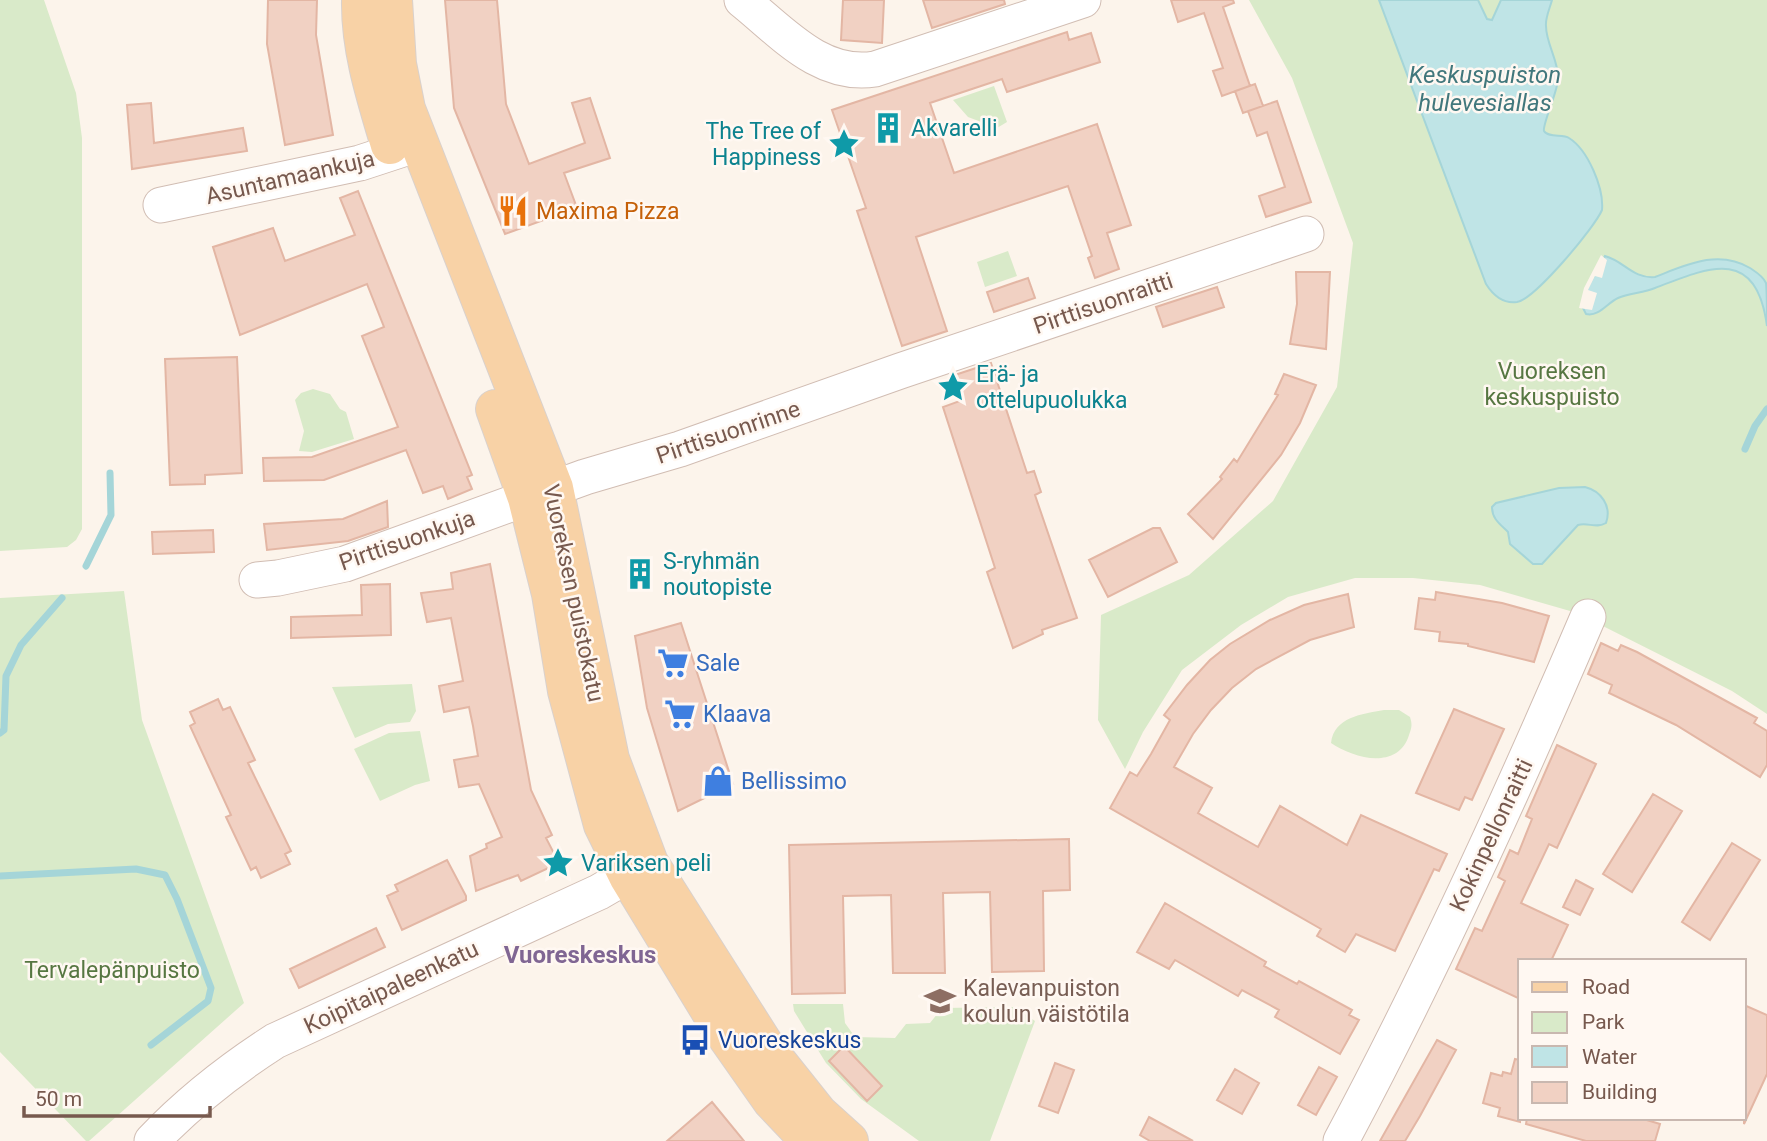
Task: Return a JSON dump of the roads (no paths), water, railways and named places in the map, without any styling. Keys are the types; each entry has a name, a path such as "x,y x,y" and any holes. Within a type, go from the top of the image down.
{"main road":[{"name":"Vuoreksen puistokatu","path":"361,0 360,17 368,64 405,149 540,493 638,870 720,1027 772,1101 810,1141"},
{"name":"Vuoreksen puistokatu","path":"393,0 397,64 405,109 405,149"},
{"name":"Vuoreksen puistokatu","path":"638,870 766,1049 818,1113 849,1141"}],"street":[{"path":"742,0 820,61 844,70 875,69 1083,0"},
{"name":"Asuntamaankuja","path":"161,205 360,163 405,149"},
{"name":"Pirttisuonraitti","path":"900,371 1306,233"},
{"name":"Pirttisuonrinne","path":"540,493 680,449 900,371"},
{"name":"Pirttisuonkuja","path":"257,580 345,564 540,493"},
{"name":"Kokinpellonraitti","path":"1341,1141 1389,1051 1485,850 1588,617"},
{"name":"Koipitaipaleenkatu","path":"152,1141 175,1116 232,1069 275,1041 598,892 638,870"}],"water":[{"name":"Keskuspuiston hulevesiallas","path":"1379,0 1478,0 1487,19 1492,20 1501,0 1552,0 1546,26 1558,79 1544,131 1569,138 1582,151 1597,181 1602,210 1577,246 1526,298 1507,302 1492,292 1486,284"},
{"path":"1605,256 1647,277 1714,259 1738,262 1757,273 1766,283 1767,326 1761,301 1752,283 1741,273 1727,269 1694,274 1650,290 1622,296 1599,312 1586,314 1583,308 1587,289"},
{"path":"1585,487 1604,500 1606,523 1578,525 1542,564 1533,564 1510,544 1508,532 1493,515 1492,507 1496,503 1559,488"}],"waterway":[{"path":"1745,449 1755,426 1767,409"},
{"path":"86,566 111,515 110,473"},
{"path":"0,733 4,730 6,676 21,645 62,598"},
{"path":"0,876 136,869 165,875 211,988 208,1001 151,1045"}],"place":[{"name":"Akvarelli","path":"888,128"},
{"name":"The Tree of Happiness","path":"844,144"},
{"name":"Maxima Pizza","path":"513,211"},
{"name":"Erä- ja ottelupuolukka","path":"953,387"},
{"name":"S-ryhmän noutopiste","path":"640,574"},
{"name":"Sale","path":"673,663"},
{"name":"Klaava","path":"680,714"},
{"name":"Bellissimo","path":"718,781"},
{"name":"Variksen peli","path":"558,863"},
{"name":"Kalevanpuiston koulun väistötila","path":"940,1001"},
{"name":"Vuoreskeskus","path":"695,1040"}],"district":[{"name":"Vuoreskeskus","path":"580,955"}],"park label":[{"name":"Vuoreksen keskuspuisto","path":"1552,384"},
{"name":"Tervalepänpuisto","path":"112,970"}]}
